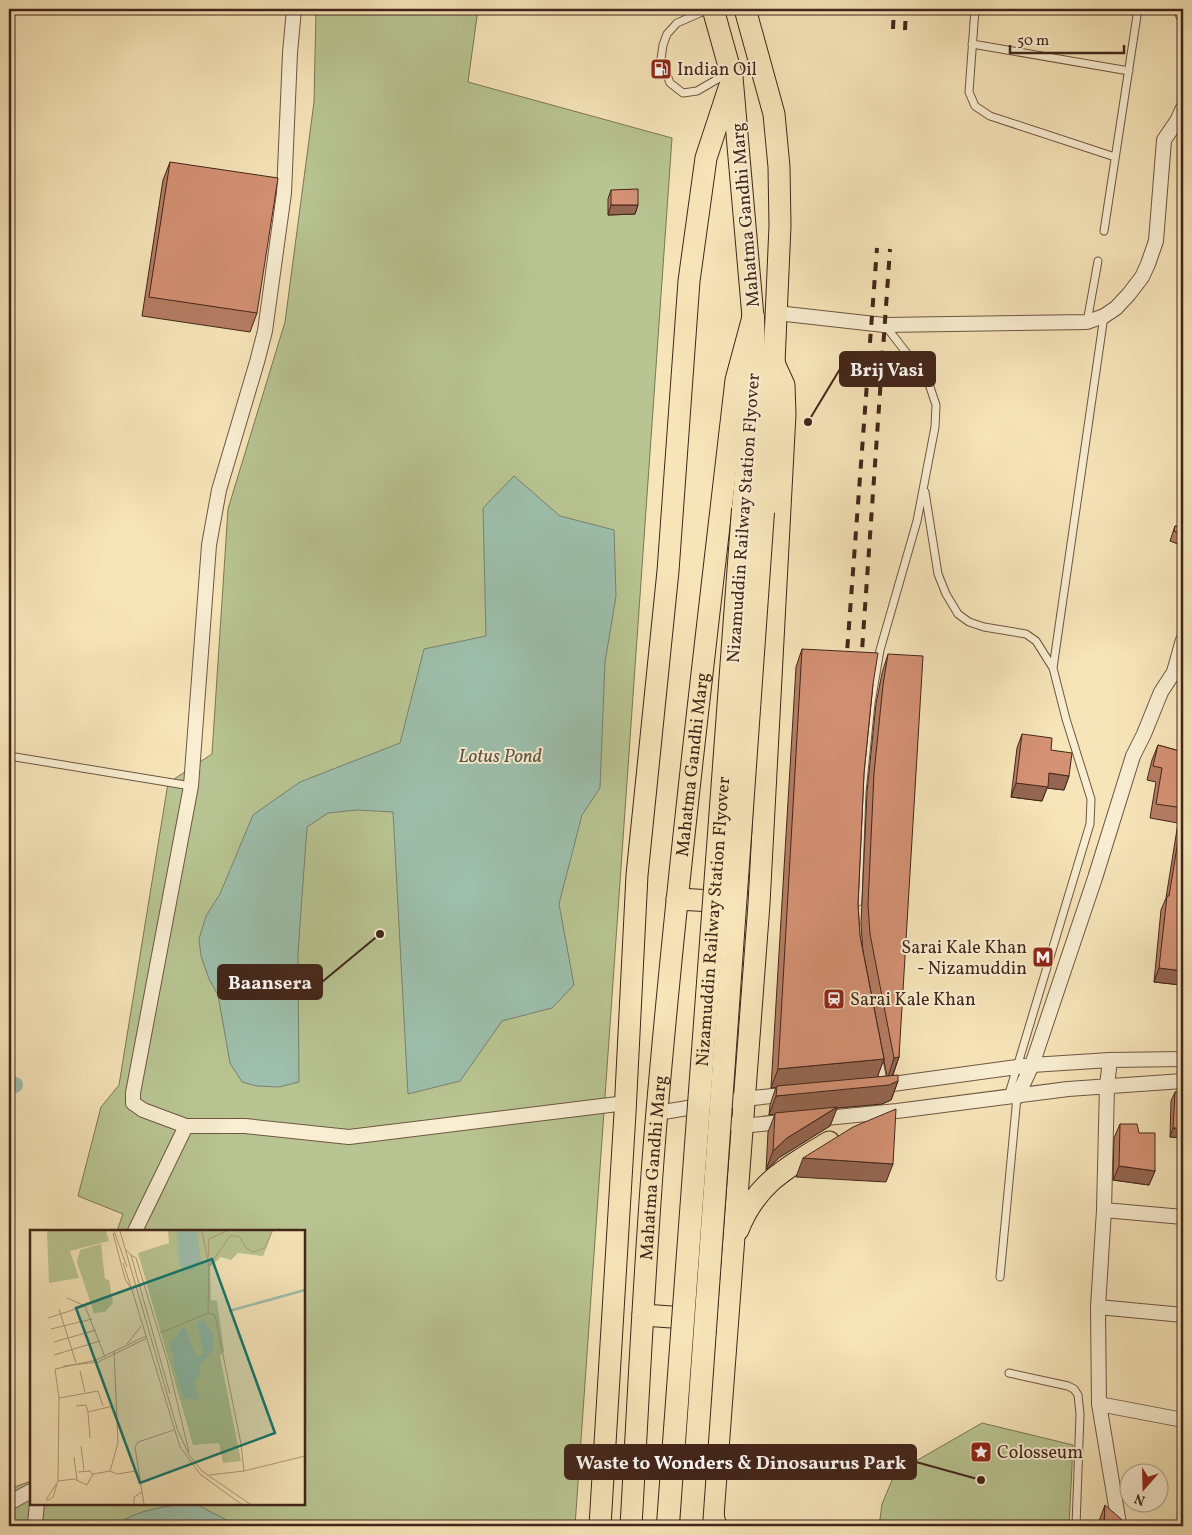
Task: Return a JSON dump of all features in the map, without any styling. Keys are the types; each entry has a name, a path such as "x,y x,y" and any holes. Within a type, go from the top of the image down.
{"highway":[{"name":"Nizamuddin Railway Station Flyover","path":"692,1526 753,510 755,381 753,317"},
{"name":"Nizamuddin Railway Station Flyover","path":"668,1526 753,510 774,363"}],"main road":[{"name":"Mahatma Gandhi Marg","path":"631,1526 657,1113 677,899 736,380 753,317 732,74 713,9"},
{"name":"Mahatma Gandhi Marg","path":"714,1523 727,1321 759,904 785,414 784,385 774,363 780,226 780,167 774,114 745,9"},
{"path":"600,1526 626,1103 637,875 668,570 690,281 706,158 732,74"},
{"path":"677,899 759,904"},
{"path":"733,1243 744,1213 758,1193 787,1168 840,1135 897,1111"},
{"path":"643,1315 727,1321"}],"street":[{"path":"294,9 290,53 284,193 264,331 257,362 219,490 209,546 190,786 133,1093 133,1103 143,1110 186,1126 245,1126 349,1137 626,1103"},
{"path":"1182,9 1183,15"},
{"path":"777,313 884,324 1086,322 1104,316 1116,308 1130,294 1142,277 1148,264 1156,241 1164,140 1178,121 1183,108"},
{"path":"1013,1097 1032,1065 1095,878 1133,756 1161,692 1179,673 1183,640"},
{"path":"866,1087 1032,1065 1110,1060 1183,1059"},
{"path":"1110,1060 1107,1086 1104,1210 1098,1307 1099,1404 1122,1525"},
{"path":"657,1113 742,1126 897,1111 1068,1089 1183,1081"},
{"path":"657,1113 744,1099 809,1093"},
{"path":"135,1230 186,1126"},
{"path":"1104,1210 1183,1217"},
{"path":"1098,1307 1183,1315"},
{"path":"1099,1404 1183,1420"},
{"path":"9,1503 30,1492"},
{"path":"35,1525 37,1505"}],"lane":[{"path":"708,9 677,23 667,34 662,45 661,59 665,71 670,83 682,93 697,91 732,74"},
{"path":"976,9 970,92 975,106 990,116 1115,157"},
{"path":"1104,231 1138,9"},
{"path":"972,44 1128,71"},
{"path":"1086,322 1098,261"},
{"path":"1053,668 1104,316"},
{"path":"857,907 862,792 874,686 880,650 917,522 935,427 936,405 928,381 884,324"},
{"path":"924,486 938,574 946,594 958,614 969,622 984,627 1026,634 1036,641 1053,668 1066,718 1087,782 1092,808 1090,824 1017,1067 1013,1097 1000,1276"},
{"path":"9,756 190,786"},
{"path":"878,1057 884,1086"},
{"path":"1009,1373 1068,1386 1074,1389 1078,1395 1080,1414 1076,1526"}],"green space":[{"path":"316,9 478,9 468,82 672,138 575,1526 9,1526 9,1489 30,1481 30,1505 305,1505 305,1230 117,1230 123,1214 78,1196 101,1107 119,1085 168,783 212,754 228,509 285,322 314,102"},
{"path":"982,1423 1073,1445 1069,1526 879,1526 882,1504 895,1473"}],"water":[{"name":"Lotus Pond","path":"514,476 560,516 614,530 616,596 605,662 600,788 582,815 559,904 574,985 552,1008 502,1021 460,1081 408,1094 393,812 357,810 328,813 307,827 298,953 299,1082 279,1087 257,1086 242,1082 230,1063 218,995 209,979 201,956 199,939 206,916 220,894 253,815 300,782 400,743 424,649 486,636 483,508"},
{"path":"198,1505 238,1526 113,1526 130,1517 163,1507"}],"building":[{"path":"170,162 278,178 257,313 149,297"},
{"path":"638,189 638,205 611,205 611,190"},
{"path":"1175,526 1183,527 1183,535 1174,531"},
{"path":"802,649 878,653 864,773 858,905 860,936 884,1059 778,1069"},
{"path":"888,654 923,656 899,1057 894,1058 870,934 868,905 874,773"},
{"path":"1022,734 1052,738 1051,750 1072,753 1069,776 1049,773 1048,787 1016,783"},
{"path":"1158,745 1183,752 1183,808 1156,804 1162,768 1153,766"},
{"path":"1183,810 1183,971 1159,968 1167,896 1169,896"},
{"path":"898,1075 898,1081 889,1085 776,1096 777,1086"},
{"path":"1175,1092 1183,1093 1183,1128 1173,1128"},
{"path":"837,1107 787,1138 773,1151 775,1113"},
{"path":"896,1109 893,1164 803,1158 853,1127"},
{"path":"1120,1124 1137,1124 1139,1133 1155,1133 1155,1171 1119,1166"},
{"path":"1105,1505 1129,1526 1104,1526"}],"waterway":[{"path":"9,1084 15,1085"}],"railway":[{"path":"893,29 894,9"},
{"path":"905,30 906,9"},
{"path":"846,666 877,248"},
{"path":"861,665 890,249"}],"place":[{"name":"Indian Oil","path":"661,69"},
{"name":"Brij Vasi","path":"808,422"},
{"name":"Baansera","path":"380,934"},
{"name":"Sarai Kale Khan - Nizamuddin","path":"1043,957"},
{"name":"Sarai Kale Khan","path":"834,999"},
{"name":"Colosseum","path":"981,1452"},
{"name":"Waste to Wonders & Dinosaurus Park","path":"981,1480"}]}
